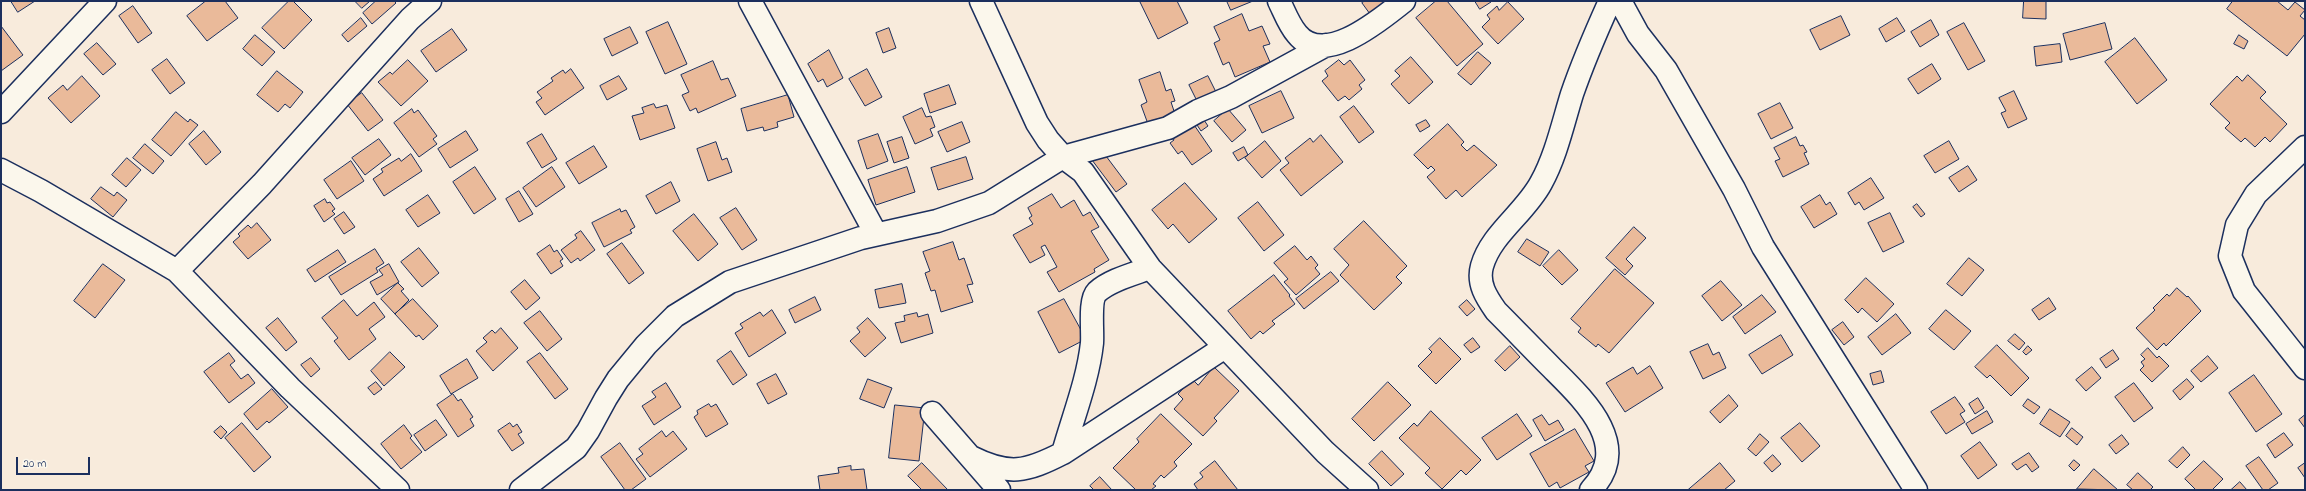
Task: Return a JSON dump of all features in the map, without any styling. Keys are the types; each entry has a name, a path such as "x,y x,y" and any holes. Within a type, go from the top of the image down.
{"street":[{"path":"1,112 105,1"},
{"path":"177,271 262,184 410,19 430,1"},
{"path":"750,1 876,234"},
{"path":"981,1 1037,123 1048,140 1063,157 1083,172 1150,268 1325,452 1367,490"},
{"path":"1279,1 1297,34 1309,44 1326,45 1344,41 1360,33 1404,1"},
{"path":"1591,490 1600,480 1607,462 1606,439 1596,418 1582,399 1496,311 1486,296 1481,281 1481,269 1486,253 1541,184 1548,168 1580,71 1610,1"},
{"path":"1620,1 1638,34 1666,70 1734,190 1763,247 1916,490"},
{"path":"520,490 576,448 588,431 606,398 618,380 646,345 675,316 730,282 779,264 876,234 937,221 989,203 1063,157 1168,128 1198,111 1231,97 1326,45"},
{"path":"2305,147 2256,194 2237,225 2230,256 2244,291 2305,368"},
{"path":"1,170 41,191 177,271 290,388 398,490"},
{"path":"1063,453 1092,344 1093,303 1096,293 1105,287 1150,268"},
{"path":"971,457 991,468 1013,470 1038,466 1063,453 1225,348"},
{"path":"932,413 999,490"}],"building":[{"path":"11,1 35,1 18,12"},
{"path":"206,1 225,1 238,18 207,41 187,16"},
{"path":"289,1 293,1 312,20 284,49 262,28"},
{"path":"355,1 370,1 362,8"},
{"path":"376,1 394,1 396,3 372,24 363,13"},
{"path":"1177,1 1188,23 1158,39 1140,2"},
{"path":"1227,1 1253,1 1231,10"},
{"path":"1365,1 1388,1 1370,14 1362,3"},
{"path":"1436,1 1447,1 1483,44 1457,66 1416,18"},
{"path":"1475,1 1490,1 1491,2 1480,9"},
{"path":"2024,1 2046,1 2046,19 2023,18"},
{"path":"2233,1 2277,1 2288,10 2295,2 2305,10 2300,16 2305,20 2305,34 2287,56 2227,9"},
{"path":"1508,2 1524,19 1498,44 1482,27 1490,19 1487,15 1497,6 1499,10"},
{"path":"133,6 152,33 138,43 119,16"},
{"path":"1242,14 1249,31 1262,26 1270,44 1263,46 1270,62 1235,77 1229,62 1223,65 1214,43 1220,40 1214,27"},
{"path":"1841,16 1850,35 1820,50 1810,30"},
{"path":"361,18 367,26 348,42 342,35"},
{"path":"1897,18 1905,31 1886,42 1879,29"},
{"path":"1931,20 1939,35 1920,47 1911,32"},
{"path":"668,22 687,64 665,74 646,32"},
{"path":"1964,23 1985,61 1968,70 1947,32"},
{"path":"2105,23 2112,49 2070,60 2063,34"},
{"path":"1,26 23,55 1,71"},
{"path":"630,27 638,43 612,56 604,39"},
{"path":"889,28 896,48 883,53 876,33"},
{"path":"452,29 467,50 436,72 421,51"},
{"path":"255,35 275,52 262,66 243,49"},
{"path":"2239,35 2248,41 2244,49 2234,44"},
{"path":"2135,38 2167,80 2137,104 2105,62"},
{"path":"97,43 116,64 103,75 84,54"},
{"path":"2060,44 2062,62 2036,66 2034,47"},
{"path":"829,50 843,78 827,87 823,79 818,82 808,64"},
{"path":"1478,52 1491,63 1471,85 1458,74"},
{"path":"1411,57 1433,82 1409,104 1391,84 1400,76 1395,71"},
{"path":"167,59 185,83 170,94 152,70"},
{"path":"408,60 428,81 401,106 378,82 390,72 392,74"},
{"path":"1339,60 1344,65 1350,60 1365,80 1359,85 1362,89 1349,100 1345,96 1338,101 1322,81 1328,76 1325,71"},
{"path":"713,61 721,80 728,78 736,96 698,113 696,108 690,111 682,95 689,92 681,75"},
{"path":"1932,64 1941,79 1918,94 1908,79"},
{"path":"571,69 584,88 545,115 536,102 542,98 537,92 553,81 551,78 563,70 565,73"},
{"path":"867,69 882,97 865,106 849,79"},
{"path":"277,71 303,92 290,108 285,104 278,112 257,95"},
{"path":"1160,72 1166,91 1171,89 1175,101 1171,102 1175,114 1148,124 1141,105 1147,102 1139,80"},
{"path":"2248,75 2266,92 2260,98 2287,124 2270,142 2265,137 2255,147 2245,138 2241,142 2225,128 2230,123 2210,104 2237,76 2242,81"},
{"path":"82,76 100,96 71,123 48,98 63,85 67,90"},
{"path":"619,76 627,89 607,100 600,86"},
{"path":"1208,76 1219,98 1200,107 1189,85"},
{"path":"949,85 956,104 930,113 924,94"},
{"path":"1281,91 1294,118 1262,133 1249,106"},
{"path":"2014,91 2027,119 2008,128 2001,113 2006,111 1999,98"},
{"path":"362,93 383,120 368,131 347,104"},
{"path":"788,95 794,117 777,122 778,127 764,131 763,127 747,131 741,109"},
{"path":"1780,103 1793,128 1771,139 1758,114"},
{"path":"654,104 656,108 667,105 675,128 640,140 632,116 644,113 642,108"},
{"path":"1354,106 1374,132 1359,143 1340,117"},
{"path":"922,108 926,117 931,116 935,127 930,129 933,136 915,144 903,117"},
{"path":"412,109 414,113 418,110 437,136 433,139 437,144 419,157 394,123"},
{"path":"1228,109 1246,130 1232,142 1214,121"},
{"path":"176,112 188,122 190,119 198,125 171,156 152,140"},
{"path":"1200,114 1208,126 1201,131 1193,119"},
{"path":"1190,119 1212,151 1192,165 1182,151 1178,154 1170,143 1174,140 1170,133"},
{"path":"1426,120 1430,126 1420,132 1416,125"},
{"path":"962,122 970,142 947,152 938,132"},
{"path":"1448,124 1464,142 1461,145 1467,151 1474,145 1497,165 1462,197 1456,190 1446,199 1427,177 1435,170 1431,166 1428,169 1414,155"},
{"path":"204,131 221,152 206,165 189,144"},
{"path":"466,131 478,150 450,168 438,149"},
{"path":"542,134 557,159 542,168 527,143"},
{"path":"878,134 888,161 867,169 858,141"},
{"path":"1321,135 1343,162 1301,196 1280,170 1289,163 1285,158 1310,138 1313,142"},
{"path":"902,137 909,158 894,163 887,142"},
{"path":"1796,137 1800,146 1803,145 1807,152 1804,153 1809,164 1783,177 1775,161 1780,159 1774,148"},
{"path":"379,139 391,155 365,175 352,158"},
{"path":"1265,141 1281,161 1262,178 1245,158"},
{"path":"1949,141 1959,159 1935,173 1924,156"},
{"path":"716,142 722,160 727,158 732,172 708,181 697,149"},
{"path":"145,144 164,161 153,174 133,158"},
{"path":"594,146 607,167 579,184 566,163"},
{"path":"1244,147 1248,155 1238,161 1233,153"},
{"path":"1103,152 1127,184 1116,192 1092,160"},
{"path":"411,154 422,171 384,196 373,179 383,172 381,169 399,158 401,161"},
{"path":"966,157 973,179 938,190 931,168"},
{"path":"127,158 141,170 126,187 112,175"},
{"path":"351,161 364,181 337,199 324,180"},
{"path":"1968,166 1977,180 1959,192 1949,178"},
{"path":"475,167 496,199 474,214 453,182"},
{"path":"552,167 565,187 536,207 523,188"},
{"path":"907,167 915,192 876,205 868,180"},
{"path":"1871,178 1884,198 1864,210 1859,202 1855,205 1848,193"},
{"path":"671,182 680,201 656,214 646,196"},
{"path":"1185,183 1217,219 1189,243 1173,224 1168,229 1152,210"},
{"path":"101,187 114,196 117,192 127,200 113,217 91,199"},
{"path":"519,191 533,214 519,222 506,199"},
{"path":"1052,194 1061,208 1074,200 1083,216 1090,212 1099,227 1091,231 1109,260 1094,269 1095,272 1059,292 1047,272 1057,267 1045,245 1041,247 1045,255 1030,263 1013,235 1033,224 1029,218 1032,216 1028,208"},
{"path":"428,195 440,213 418,227 406,210"},
{"path":"1820,195 1826,205 1830,202 1837,214 1814,228 1801,207"},
{"path":"325,199 327,203 330,202 335,209 332,211 335,214 324,222 314,206"},
{"path":"1258,202 1284,235 1264,251 1238,218"},
{"path":"1917,204 1925,214 1921,217 1913,207"},
{"path":"736,208 757,240 742,250 720,218"},
{"path":"620,209 621,212 626,210 635,227 630,230 632,233 604,247 592,223"},
{"path":"344,212 355,227 344,234 334,219"},
{"path":"1890,213 1904,242 1883,252 1868,223"},
{"path":"694,214 718,244 698,261 673,231"},
{"path":"1364,221 1407,266 1396,277 1402,283 1374,310 1340,275 1349,265 1334,249"},
{"path":"257,223 271,240 248,259 233,242 240,236 238,234 248,225 251,228"},
{"path":"1634,227 1646,238 1626,259 1633,266 1625,275 1606,258"},
{"path":"581,231 595,250 580,261 578,258 571,263 561,250 577,238 575,235"},
{"path":"1527,239 1549,252 1540,266 1518,252"},
{"path":"953,242 959,260 964,258 973,284 967,285 973,302 941,312 935,290 931,291 925,273 930,271 923,252"},
{"path":"622,243 644,273 629,284 607,254"},
{"path":"550,245 554,252 557,250 563,259 560,261 563,266 551,274 537,254"},
{"path":"1295,246 1307,260 1311,256 1318,265 1315,268 1320,274 1296,295 1284,282 1288,279 1274,263"},
{"path":"419,248 439,273 422,287 401,262"},
{"path":"375,249 384,263 376,268 378,272 341,295 329,277"},
{"path":"338,250 346,262 315,282 307,270"},
{"path":"1559,250 1578,270 1562,285 1543,266"},
{"path":"1969,258 1984,270 1962,296 1947,284"},
{"path":"103,264 125,280 95,318 74,301"},
{"path":"389,264 399,282 377,295 370,282 383,275 379,270"},
{"path":"1615,269 1654,303 1609,353 1598,344 1596,347 1578,332 1581,328 1571,319"},
{"path":"1331,272 1339,281 1304,309 1296,299"},
{"path":"1274,275 1290,295 1289,296 1295,304 1272,321 1275,324 1263,334 1260,331 1251,339 1228,311"},
{"path":"1866,278 1894,304 1877,322 1862,308 1858,313 1845,300"},
{"path":"525,280 540,298 526,310 511,292"},
{"path":"1721,281 1742,305 1722,321 1702,296"},
{"path":"398,283 404,289 401,291 409,300 395,314 381,299"},
{"path":"902,284 906,303 879,308 875,290"},
{"path":"2177,288 2187,297 2188,296 2201,311 2166,346 2164,343 2157,350 2136,328 2155,310 2153,308 2167,294 2169,296"},
{"path":"1762,295 1776,312 1745,334 1733,317"},
{"path":"815,297 821,310 795,323 789,310"},
{"path":"2049,298 2056,309 2039,320 2032,310"},
{"path":"413,299 438,326 423,340 419,335 416,337 395,314"},
{"path":"1064,299 1086,339 1059,353 1038,312"},
{"path":"344,300 357,316 374,302 385,317 369,329 376,339 349,360 334,341 338,338 322,318"},
{"path":"1467,300 1475,309 1467,316 1459,307"},
{"path":"772,310 786,333 749,357 735,333 743,328 740,324 760,312 763,316"},
{"path":"1946,310 1971,331 1954,350 1929,329"},
{"path":"540,311 562,339 547,351 524,323"},
{"path":"917,313 918,317 928,314 933,333 901,343 895,323 905,321 904,316"},
{"path":"1896,314 1911,333 1882,355 1868,337"},
{"path":"278,318 297,342 286,351 266,328"},
{"path":"868,318 886,338 865,357 850,341 860,332 857,328"},
{"path":"1843,322 1854,337 1844,345 1832,330"},
{"path":"501,328 518,348 493,371 476,351 487,342 483,338 492,330 495,333"},
{"path":"2015,334 2025,343 2019,350 2008,341"},
{"path":"1781,335 1793,355 1762,374 1749,355"},
{"path":"1440,338 1461,359 1436,384 1418,366 1432,352 1429,349"},
{"path":"1473,338 1480,347 1471,353 1464,345"},
{"path":"1708,344 1713,355 1719,352 1726,368 1703,379 1690,352"},
{"path":"1997,345 2029,378 2011,396 1990,375 1987,378 1975,367"},
{"path":"1510,346 1520,357 1505,371 1495,361"},
{"path":"2028,346 2032,350 2026,355 2023,352"},
{"path":"2148,348 2157,358 2159,356 2169,366 2152,382 2140,370 2144,366 2141,362 2145,359 2141,355"},
{"path":"2113,350 2119,359 2106,368 2100,359"},
{"path":"731,351 747,375 733,385 717,361"},
{"path":"390,352 405,367 384,386 371,371"},
{"path":"229,353 235,361 230,365 241,379 248,374 255,383 229,403 204,372"},
{"path":"540,353 568,389 555,399 527,362"},
{"path":"2208,356 2218,368 2201,382 2191,371"},
{"path":"311,358 320,369 311,377 301,365"},
{"path":"467,359 478,378 451,394 440,376"},
{"path":"1650,366 1663,388 1625,412 1606,383 1633,367 1637,374"},
{"path":"1214,367 1239,391 1214,418 1217,421 1203,436 1174,409 1183,399 1178,394 1192,379 1198,385"},
{"path":"2092,367 2101,378 2086,391 2076,380"},
{"path":"1881,371 1884,382 1873,385 1870,374"},
{"path":"776,374 787,394 768,404 757,384"},
{"path":"2254,375 2282,414 2256,432 2229,393"},
{"path":"868,379 892,388 884,408 860,399"},
{"path":"2187,379 2194,387 2180,400 2173,391"},
{"path":"376,382 382,389 374,395 368,388"},
{"path":"1388,382 1411,405 1374,441 1352,419"},
{"path":"666,383 681,407 654,425 642,406 656,397 652,392"},
{"path":"2134,383 2153,408 2134,422 2115,397"},
{"path":"272,389 288,407 269,423 267,421 257,430 244,414"},
{"path":"453,394 458,401 461,399 473,417 470,419 474,426 458,437 437,405"},
{"path":"1729,395 1738,406 1720,423 1710,412"},
{"path":"1955,397 1965,411 1960,414 1965,422 1946,434 1931,412"},
{"path":"1978,398 1984,408 1975,414 1969,404"},
{"path":"2028,399 2040,407 2034,414 2023,406"},
{"path":"709,404 711,407 716,404 728,424 706,437 694,417 698,414 697,411"},
{"path":"895,405 925,408 919,461 889,458"},
{"path":"2050,409 2070,422 2060,437 2040,424"},
{"path":"1431,411 1481,460 1466,475 1461,470 1442,489 1425,473 1430,468 1399,438 1414,423 1417,426"},
{"path":"1987,411 1993,422 1972,434 1966,424"},
{"path":"1161,414 1192,444 1174,462 1177,466 1164,478 1161,475 1153,484 1156,486 1151,490 1136,490 1113,468 1139,442 1137,439"},
{"path":"1517,414 1532,436 1497,460 1482,438"},
{"path":"1542,415 1549,425 1558,420 1564,430 1545,441 1533,420"},
{"path":"2305,415 2305,428 2299,420"},
{"path":"436,420 447,435 425,451 414,435"},
{"path":"242,423 271,457 254,472 225,438"},
{"path":"510,423 513,427 517,424 522,432 518,434 524,443 512,451 498,431"},
{"path":"1800,423 1820,446 1802,462 1781,438"},
{"path":"404,425 412,436 410,438 422,452 401,469 381,444"},
{"path":"221,426 227,432 221,439 214,432"},
{"path":"2072,428 2083,437 2077,445 2066,436"},
{"path":"1575,429 1594,461 1585,466 1589,472 1560,488 1557,482 1549,487 1530,454"},
{"path":"662,431 666,437 673,431 687,449 650,477 636,459 643,454 639,449"},
{"path":"2284,433 2293,445 2275,458 2267,445"},
{"path":"1760,434 1769,442 1756,456 1748,449"},
{"path":"2122,435 2129,444 2116,454 2109,445"},
{"path":"1980,442 1997,465 1978,479 1961,456"},
{"path":"620,443 646,479 631,490 625,490 601,457"},
{"path":"2183,447 2190,455 2177,468 2169,461"},
{"path":"1382,451 1404,474 1391,486 1369,464"},
{"path":"2029,453 2039,467 2032,472 2026,464 2017,470 2012,464"},
{"path":"1773,455 1781,464 1772,472 1764,463"},
{"path":"2259,457 2278,483 2268,490 2263,490 2246,466"},
{"path":"2074,460 2080,465 2074,471 2069,466"},
{"path":"1215,461 1238,490 1198,490 1194,484 1203,477 1200,473"},
{"path":"2204,461 2223,479 2212,490 2196,490 2185,479"},
{"path":"922,463 948,490 922,490 908,476"},
{"path":"1720,463 1735,481 1724,490 1688,490"},
{"path":"2305,463 2305,478 2298,468"},
{"path":"851,466 851,470 864,469 867,490 820,490 818,476 839,473 838,468"},
{"path":"2094,469 2118,490 2077,489"},
{"path":"2138,473 2153,487 2150,490 2133,490 2127,485"},
{"path":"1100,477 1112,490 1094,490 1090,486"},
{"path":"2240,482 2247,490 2231,490"}]}
